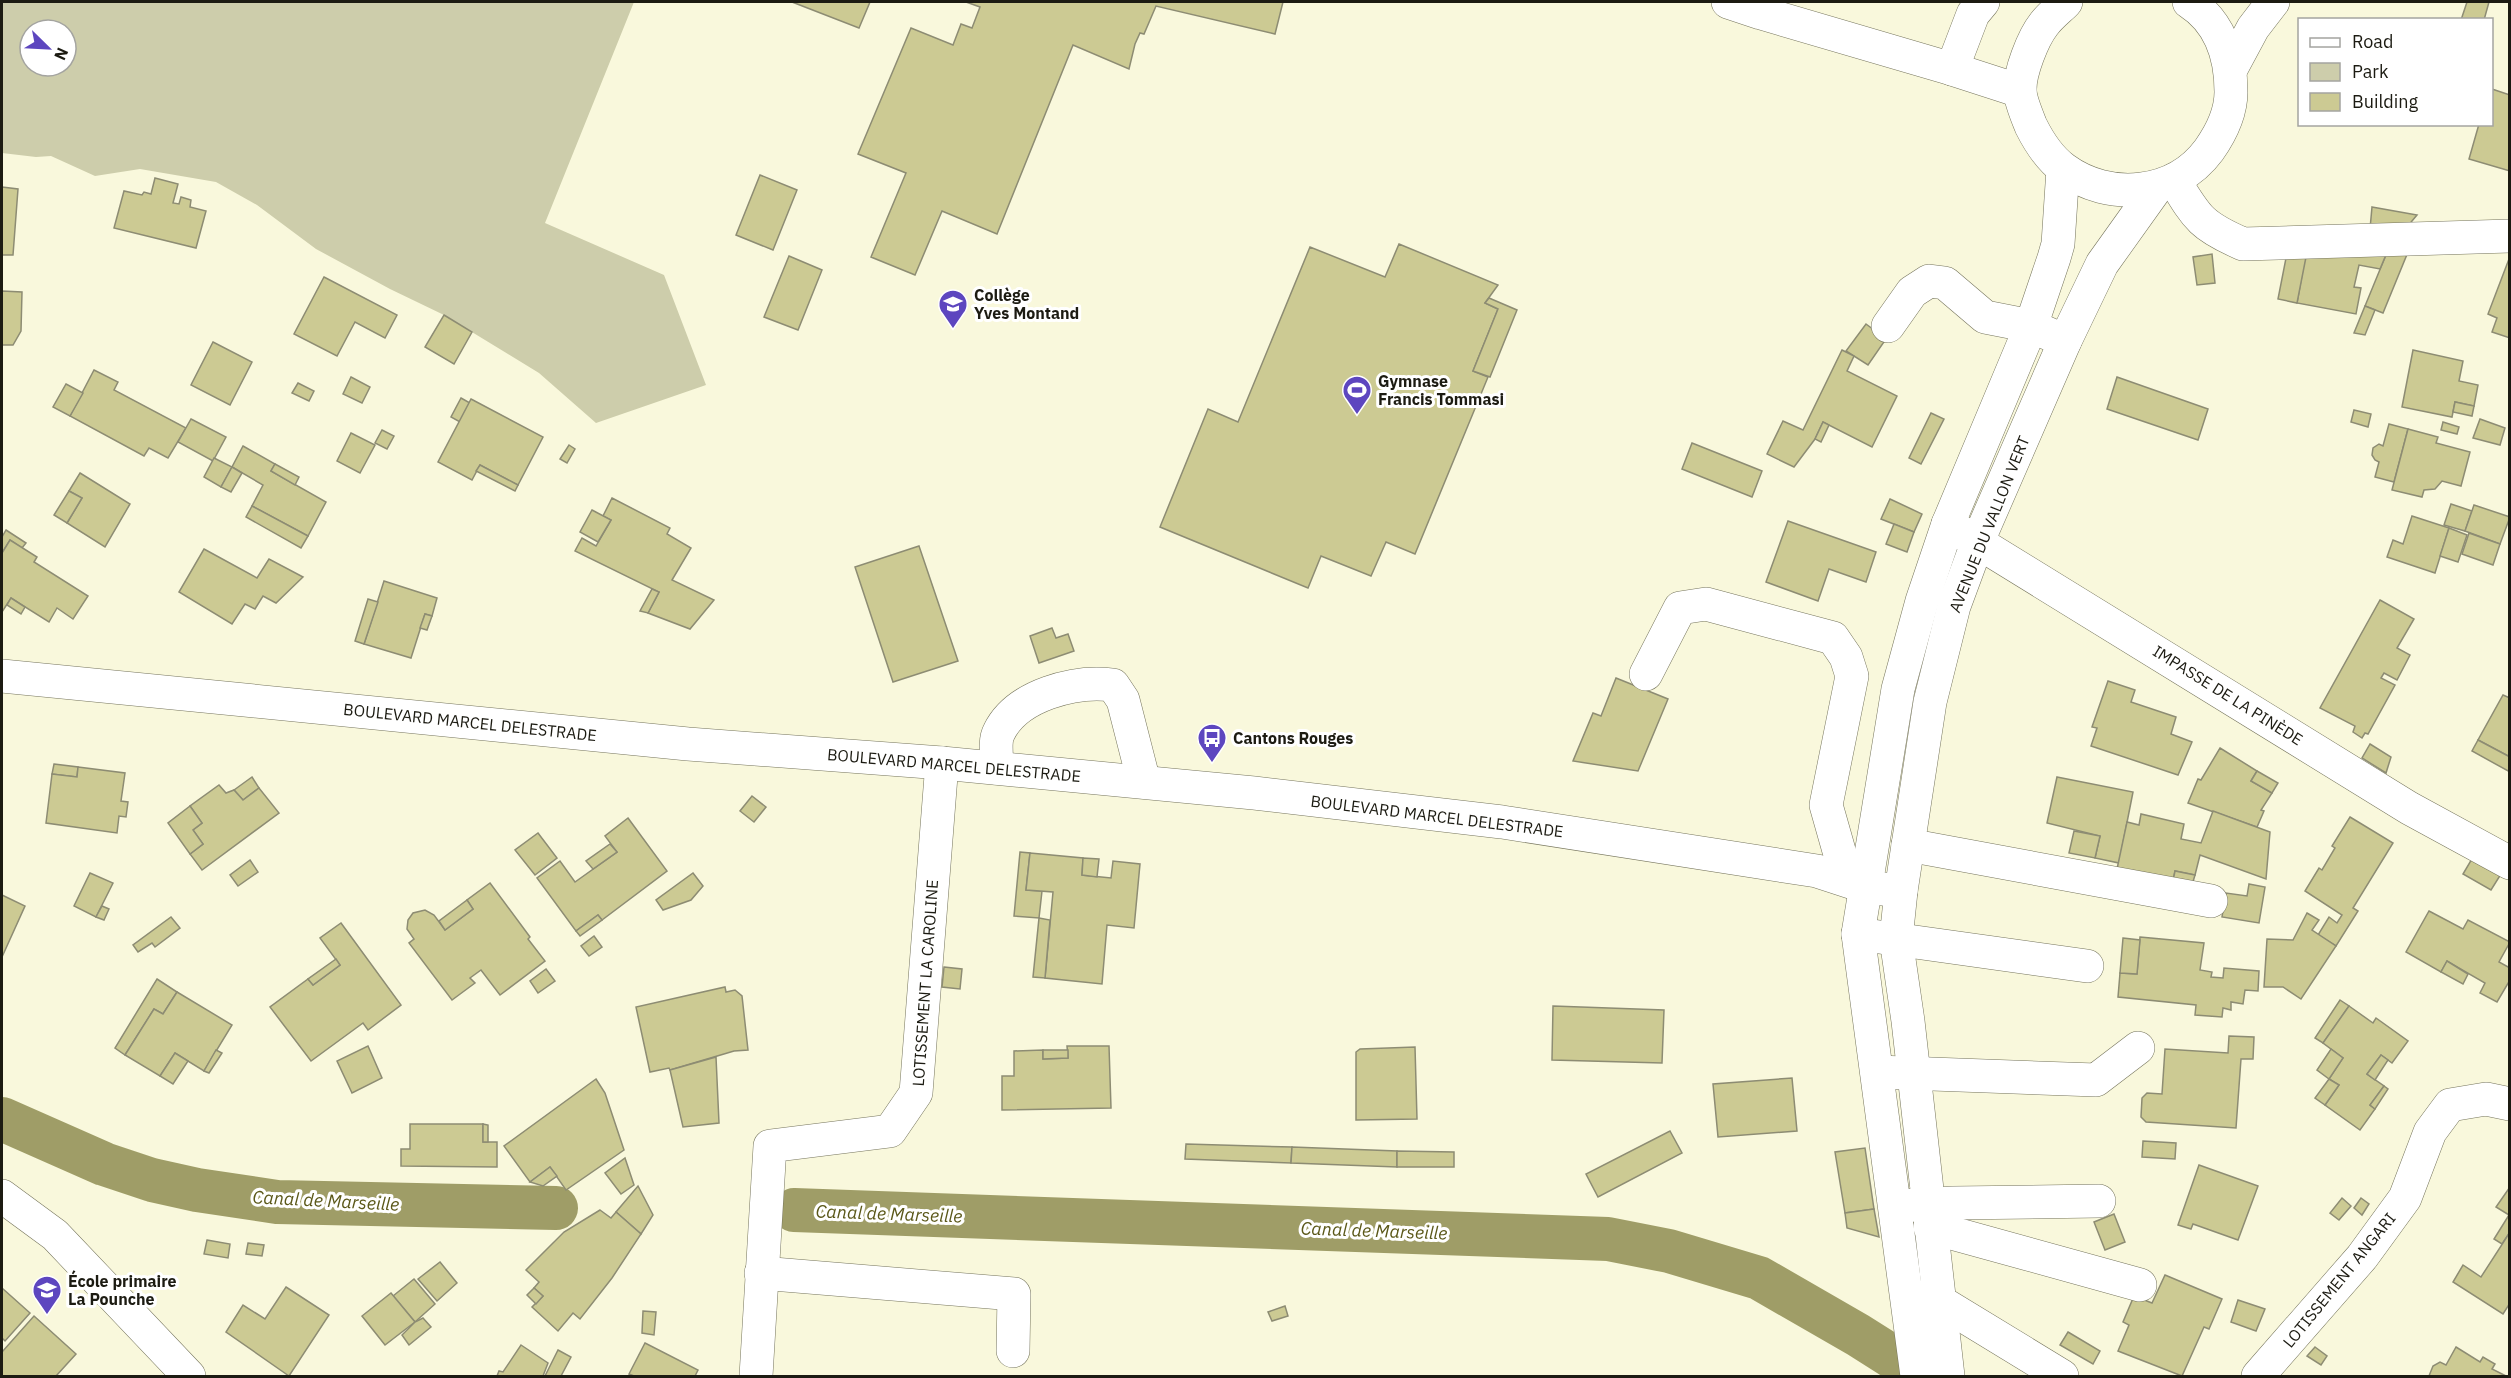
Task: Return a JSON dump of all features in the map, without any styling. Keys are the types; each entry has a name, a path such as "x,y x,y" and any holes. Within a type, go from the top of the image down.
{"street":[{"path":"1728,2 2020,91"},
{"path":"1952,69 1973,14 1983,2"},
{"path":"2066,2 2044,24 2028,54 2020,91 2028,118 2041,146 2063,169 2092,185 2124,191 2166,183 2201,161 2221,134 2231,102 2231,69 2220,35 2197,7 2189,2"},
{"path":"2231,69 2253,28 2273,2"},
{"name":"AVENUE DU VALLON VERT","path":"1916,1365 1858,934 1856,883 1898,689 1922,601 1948,524 2031,326 2058,244 2063,169"},
{"path":"2166,183 2213,232 2243,244 2510,236"},
{"name":"AVENUE DU VALLON VERT","path":"1947,1368 1914,1073 1896,939 1901,891 1930,702 1954,606 1978,541 2065,341 2102,264 2166,183"},
{"path":"1888,326 1912,292 1929,281 1945,284 1985,317 2031,326 2065,341"},
{"name":"IMPASSE DE LA PINÈDE","path":"1948,524 2409,808 2510,863"},
{"path":"1646,674 1680,608 1706,604 1833,638 1846,657 1852,676 1826,805 1856,883"},
{"name":"BOULEVARD MARCEL DELESTRADE","path":"2,676 688,744 942,763 1144,782 1502,822 1817,871 1856,883 1901,891"},
{"path":"997,768 998,733 1014,711 1030,699 1092,682 1113,685 1123,700 1144,782"},
{"name":"LOTISSEMENT LA CAROLINE","path":"756,1377 770,1146 890,1131 916,1094 942,763"},
{"path":"1908,845 2020,868 2211,901"},
{"path":"1858,934 2087,966"},
{"path":"1877,1072 2096,1080 2138,1048"},
{"name":"LOTISSEMENT ANGARI","path":"2258,1377 2362,1257 2405,1198 2430,1131 2450,1105 2486,1099 2510,1104"},
{"path":"2,1196 55,1234 189,1377"},
{"path":"1929,1216 2099,1201"},
{"path":"1894,1206 2140,1285"},
{"path":"761,1273 1014,1294 1013,1351"},
{"path":"1907,1297 1939,1301 2062,1377"}],"green space":[{"path":"2,2 634,2 545,223 664,275 706,385 596,423 539,373 444,315 316,249 257,205 216,182 140,169 95,176 51,156 36,157 2,153"}],"building":[{"path":"792,2 870,2 859,28"},
{"path":"966,2 1283,2 1275,34 1156,6 1144,34 1140,33 1135,44 1129,69 1073,45 997,234 942,211 915,275 871,257 906,173 858,154 911,28 953,45 961,24 972,28 980,7"},
{"path":"2467,2 2489,2 2485,18 2462,18"},
{"path":"2493,89 2510,95 2510,171 2469,159 2478,126 2493,126"},
{"path":"760,175 797,190 773,250 736,235"},
{"path":"155,178 178,184 173,203 179,204 181,197 191,200 190,207 206,211 196,248 114,228 124,191 142,195 144,192 151,194"},
{"path":"2,187 18,189 13,255 2,255"},
{"path":"2372,207 2417,215 2407,227 2370,229"},
{"name":"Gymnase Francis Tommasi","path":"1399,244 1498,285 1485,303 1498,309 1473,371 1488,377 1415,554 1386,542 1371,576 1321,556 1308,588 1160,527 1208,409 1238,422 1310,247 1385,277"},
{"path":"2388,250 2408,252 2383,313 2365,306"},
{"path":"2388,250 2380,269 2359,265 2354,287 2361,288 2356,314 2297,303 2306,252"},
{"path":"2287,253 2306,257 2297,303 2278,299"},
{"path":"2212,254 2215,283 2197,285 2193,257"},
{"path":"789,256 822,270 798,330 764,317"},
{"path":"2509,259 2510,338 2492,332 2497,318 2488,314"},
{"path":"324,277 397,315 385,338 355,322 337,356 294,334"},
{"path":"2,291 22,292 21,331 13,345 2,345"},
{"path":"1489,298 1517,310 1490,377 1473,371 1498,309 1485,303"},
{"path":"2365,306 2375,310 2365,335 2354,333"},
{"path":"444,315 472,332 454,364 425,347"},
{"path":"1866,324 1886,339 1868,365 1846,351"},
{"path":"213,342 252,362 230,405 191,385"},
{"path":"1842,350 1854,356 1847,371 1897,396 1872,447 1823,422 1815,439 1794,467 1767,454 1783,421 1803,430"},
{"path":"2413,350 2463,361 2459,381 2478,385 2474,406 2455,402 2452,417 2402,407"},
{"path":"94,370 118,382 114,390 186,428 168,458 149,448 144,456 70,416"},
{"path":"351,377 370,387 362,403 343,394"},
{"path":"2117,377 2208,409 2198,440 2107,409"},
{"path":"298,383 314,391 309,401 292,393"},
{"path":"66,384 83,393 70,416 53,407"},
{"path":"461,398 470,403 460,422 451,417"},
{"path":"471,399 543,437 518,485 480,465 472,480 438,462"},
{"path":"2455,402 2474,406 2472,416 2453,412"},
{"path":"2354,410 2371,414 2368,427 2351,422"},
{"path":"1931,413 1944,419 1921,464 1909,458"},
{"path":"191,419 226,437 213,461 178,442"},
{"path":"2480,419 2505,428 2500,445 2473,438"},
{"path":"1823,422 1829,425 1821,442 1815,439"},
{"path":"2443,422 2459,427 2457,434 2441,430"},
{"path":"2389,424 2408,429 2394,482 2375,477 2379,462 2372,455 2373,448 2379,444 2383,446"},
{"path":"2408,429 2438,437 2436,443 2470,452 2461,486 2442,481 2435,489 2424,490 2422,497 2392,490"},
{"path":"382,430 394,436 387,449 375,443"},
{"path":"351,433 375,445 360,473 337,461"},
{"path":"1692,443 1762,471 1752,497 1682,469"},
{"path":"569,445 575,449 567,463 560,459"},
{"path":"243,446 275,464 271,471 326,502 308,536 252,506 263,485 232,467"},
{"path":"214,458 232,467 221,487 204,477"},
{"path":"275,464 299,477 295,485 271,471"},
{"path":"480,465 518,485 515,491 476,471"},
{"path":"232,467 242,473 231,492 221,487"},
{"path":"80,473 130,504 105,547 67,523 82,498 69,491"},
{"path":"69,491 82,498 67,523 54,515"},
{"path":"612,498 670,528 667,534 691,548 672,580 714,600 690,629 648,613 659,592 575,551 582,538 596,546 611,520 603,516"},
{"path":"1890,499 1922,514 1914,532 1881,519"},
{"path":"2451,504 2472,511 2465,531 2444,525"},
{"path":"2474,505 2510,517 2500,544 2465,531"},
{"path":"252,506 308,536 301,548 246,517"},
{"path":"592,510 611,520 598,542 580,532"},
{"path":"2412,516 2449,528 2435,573 2387,557 2393,540 2403,544"},
{"path":"1788,521 1876,552 1866,582 1829,569 1818,601 1766,582"},
{"path":"1894,524 1914,532 1907,552 1886,544"},
{"path":"2449,528 2467,535 2458,562 2440,556"},
{"path":"6,530 26,543 22,548 10,540 2,553 2,537"},
{"path":"2469,533 2500,544 2493,565 2462,554"},
{"path":"10,540 37,557 34,562 88,596 73,619 57,608 49,622 11,598 2,612 2,553"},
{"path":"919,546 958,661 893,682 855,567"},
{"path":"204,549 257,578 269,559 303,577 276,603 263,596 255,609 245,604 232,624 179,592"},
{"path":"384,581 437,598 432,616 425,614 411,658 364,644"},
{"path":"652,589 659,592 648,613 640,611"},
{"path":"11,598 25,607 21,614 7,605"},
{"path":"368,599 378,602 364,644 355,641"},
{"path":"2380,600 2414,619 2397,648 2410,655 2397,680 2384,673 2381,678 2395,685 2368,734 2365,733 2362,738 2353,732 2355,726 2320,708"},
{"path":"425,614 432,616 427,630 420,628"},
{"path":"1052,628 1056,638 1068,634 1074,651 1039,663 1030,636"},
{"path":"1616,678 1668,699 1638,771 1573,761 1593,713 1601,716"},
{"path":"2108,681 2135,690 2131,702 2176,717 2171,734 2192,742 2178,775 2091,746 2097,728 2092,727"},
{"path":"2503,695 2510,698 2510,757 2478,740"},
{"path":"2478,740 2510,757 2510,772 2472,751"},
{"path":"2370,744 2391,757 2386,773 2362,758"},
{"path":"2220,748 2257,771 2251,781 2272,793 2261,810 2264,811 2257,827 2188,803 2198,779 2201,780"},
{"path":"54,764 78,767 77,777 52,774"},
{"path":"78,767 125,773 121,801 128,802 126,817 119,816 117,833 46,823 52,774 77,777"},
{"path":"2257,771 2278,783 2272,793 2251,781"},
{"path":"252,777 259,788 243,800 234,790"},
{"path":"2057,777 2133,792 2119,863 2095,858 2100,836 2047,823"},
{"path":"219,785 226,793 234,790 243,800 259,788 279,813 202,870 190,854 203,844 193,830 202,823 190,806"},
{"path":"752,796 766,807 754,822 740,811"},
{"path":"190,806 202,823 193,830 203,844 190,854 168,823"},
{"path":"2213,811 2270,832 2266,879 2200,855 2195,875 2175,871 2173,881 2117,869 2127,822 2139,825 2141,814 2184,824 2181,839 2201,843"},
{"path":"2350,817 2393,843 2353,908 2358,911 2336,946 2318,935 2329,917 2337,923 2342,915 2305,891 2319,868 2322,870 2335,848 2332,846"},
{"path":"628,818 667,871 602,920 598,915 576,931 537,878 560,861 575,882 617,852 605,836"},
{"path":"2074,831 2100,836 2095,858 2069,853"},
{"path":"538,833 557,858 535,875 515,850"},
{"path":"610,844 617,852 593,869 586,861"},
{"path":"1020,852 1030,853 1026,890 1042,891 1039,918 1014,916"},
{"path":"1030,853 1083,858 1082,875 1111,878 1113,861 1140,864 1134,928 1107,925 1102,984 1045,978 1053,892 1026,890"},
{"path":"2473,857 2501,874 2491,890 2463,874"},
{"path":"1083,858 1099,859 1097,877 1082,875"},
{"path":"250,860 258,872 238,886 230,875"},
{"path":"2175,871 2195,875 2192,885 2173,881"},
{"path":"90,873 113,883 96,917 74,906"},
{"path":"693,873 703,886 691,900 663,910 656,900"},
{"path":"490,883 545,961 500,995 481,970 470,978 475,983 452,1000 409,943 414,939 407,929 408,920 413,913 425,910 434,915 445,930 473,909 467,900"},
{"path":"2249,884 2265,887 2259,923 2222,917 2226,893 2247,896"},
{"path":"2,895 25,906 2,957"},
{"path":"467,900 473,909 445,930 439,921"},
{"path":"102,906 109,909 104,920 96,917"},
{"path":"2429,911 2463,929 2468,920 2510,942 2499,962 2510,968 2510,980 2497,1002 2480,993 2485,983 2447,961 2441,972 2406,952"},
{"path":"2307,913 2319,920 2312,930 2336,946 2301,999 2283,987 2264,987 2267,939 2293,940"},
{"path":"598,915 602,920 580,936 576,931"},
{"path":"171,917 180,928 155,947 152,943 138,952 133,945"},
{"path":"1039,918 1050,920 1045,978 1033,977"},
{"path":"341,923 401,1005 368,1030 363,1023 311,1061 270,1007 308,979 313,985 340,965 320,938"},
{"path":"594,936 602,947 589,956 581,946"},
{"path":"2140,937 2204,943 2200,970 2212,972 2211,977 2223,978 2224,968 2259,971 2258,991 2245,990 2243,1004 2231,1002 2231,1010 2223,1008 2222,1017 2195,1015 2196,1005 2118,997 2120,973 2137,974"},
{"path":"2123,938 2140,940 2137,974 2120,973"},
{"path":"336,959 340,965 313,985 308,979"},
{"path":"2447,961 2468,974 2463,984 2441,972"},
{"path":"944,967 962,969 960,989 942,987"},
{"path":"546,969 555,981 538,993 530,981"},
{"path":"157,979 177,992 163,1014 154,1009 125,1055 115,1048"},
{"path":"725,987 726,992 735,990 742,996 748,1050 734,1051 670,1070 669,1068 650,1072 636,1007"},
{"path":"177,992 232,1025 204,1071 175,1053 160,1076 125,1055 154,1009 163,1014"},
{"path":"2340,1000 2349,1006 2323,1043 2315,1038"},
{"path":"1553,1006 1664,1010 1662,1063 1552,1060"},
{"path":"2349,1006 2373,1023 2376,1018 2408,1041 2392,1063 2381,1055 2367,1074 2384,1086 2370,1105 2375,1109 2360,1130 2325,1105 2339,1085 2329,1079 2343,1058 2323,1043"},
{"path":"2229,1036 2254,1037 2253,1059 2241,1059 2236,1128 2146,1122 2141,1117 2142,1098 2147,1093 2162,1094 2165,1049 2228,1053"},
{"path":"368,1046 382,1078 352,1093 337,1061"},
{"path":"1067,1046 1109,1046 1111,1108 1002,1110 1002,1076 1014,1076 1014,1051 1043,1050 1043,1059 1068,1058"},
{"path":"1415,1047 1417,1119 1356,1120 1356,1052 1360,1049"},
{"path":"2331,1049 2343,1058 2329,1079 2317,1070"},
{"path":"216,1050 222,1053 209,1073 204,1071"},
{"path":"1043,1050 1068,1050 1068,1058 1043,1059"},
{"path":"175,1053 188,1061 173,1084 160,1076"},
{"path":"2381,1055 2388,1060 2375,1080 2367,1074"},
{"path":"716,1057 719,1123 683,1127 670,1070"},
{"path":"1792,1078 1797,1131 1718,1137 1713,1084"},
{"path":"596,1079 605,1093 624,1150 566,1190 550,1167 530,1182 504,1146"},
{"path":"2329,1079 2339,1085 2325,1105 2315,1098"},
{"path":"2384,1086 2388,1089 2375,1109 2370,1105"},
{"path":"410,1124 483,1124 483,1142 497,1142 497,1167 401,1166 401,1149 410,1149"},
{"path":"483,1124 488,1125 488,1142 483,1142"},
{"path":"1670,1131 1682,1153 1598,1197 1586,1174"},
{"path":"2143,1141 2176,1143 2175,1159 2142,1157"},
{"path":"1186,1144 1292,1147 1291,1163 1185,1159"},
{"path":"1292,1147 1397,1151 1397,1167 1291,1163"},
{"path":"1865,1148 1874,1209 1845,1213 1835,1152"},
{"path":"1397,1151 1454,1152 1454,1167 1397,1167"},
{"path":"625,1158 634,1185 621,1194 605,1173"},
{"path":"2199,1165 2258,1186 2238,1240 2193,1224 2191,1229 2178,1225"},
{"path":"550,1167 557,1176 543,1186 530,1182"},
{"path":"638,1186 653,1215 641,1234 616,1212"},
{"path":"2510,1187 2510,1214 2509,1215 2496,1207"},
{"path":"2342,1198 2351,1206 2339,1220 2330,1213"},
{"path":"2361,1198 2369,1204 2362,1215 2354,1208"},
{"path":"1874,1209 1879,1237 1847,1228 1845,1213"},
{"path":"600,1210 611,1218 616,1212 641,1234 612,1278 580,1319 573,1313 558,1331 532,1307 543,1296 534,1288 539,1282 526,1270 564,1232"},
{"path":"2114,1214 2125,1242 2105,1250 2094,1222"},
{"path":"2509,1215 2510,1232 2502,1244 2494,1239"},
{"path":"2510,1232 2510,1303 2503,1314 2453,1282 2463,1265 2481,1277"},
{"path":"207,1240 230,1244 228,1258 204,1254"},
{"path":"248,1243 264,1245 262,1256 246,1254"},
{"path":"440,1262 457,1283 437,1301 418,1279"},
{"path":"2165,1275 2222,1299 2209,1329 2204,1327 2182,1376 2118,1351 2129,1325 2123,1322 2134,1296 2152,1303"},
{"path":"414,1279 435,1304 415,1322 393,1296"},
{"path":"286,1287 329,1315 289,1376 226,1332 243,1305 265,1319"},
{"path":"2,1288 30,1313 5,1341 2,1338"},
{"path":"534,1288 543,1296 536,1304 527,1295"},
{"path":"391,1293 415,1322 385,1345 362,1316"},
{"path":"2238,1300 2265,1309 2256,1331 2231,1322"},
{"path":"1285,1306 1288,1316 1272,1321 1268,1312"},
{"path":"643,1311 656,1312 654,1335 642,1333"},
{"path":"34,1316 76,1354 56,1376 2,1376 2,1352"},
{"path":"423,1318 431,1327 409,1345 402,1335 415,1322"},
{"path":"2068,1332 2100,1351 2093,1364 2060,1345"},
{"path":"645,1343 698,1370 695,1376 634,1376 629,1374"},
{"path":"521,1345 548,1363 543,1376 497,1376 499,1371 503,1372"},
{"path":"2315,1347 2327,1356 2321,1365 2307,1356"},
{"path":"2456,1347 2480,1362 2483,1357 2495,1364 2492,1369 2506,1376 2429,1376 2433,1366 2440,1362 2446,1365"},
{"path":"558,1350 571,1357 561,1376 545,1376"}],"waterway":[{"name":"Canal de Marseille","path":"2,1119 104,1164 152,1180 197,1190 277,1202 556,1208"},
{"name":"Canal de Marseille","path":"794,1210 1608,1239 1669,1251 1759,1278 1858,1335 1923,1376"}],"place":[{"name":"Collège Yves Montand","path":"953,330"},
{"name":"Gymnase Francis Tommasi","path":"1357,416"},
{"name":"Cantons Rouges","path":"1212,764"},
{"name":"École primaire La Pounche","path":"47,1316"}]}
